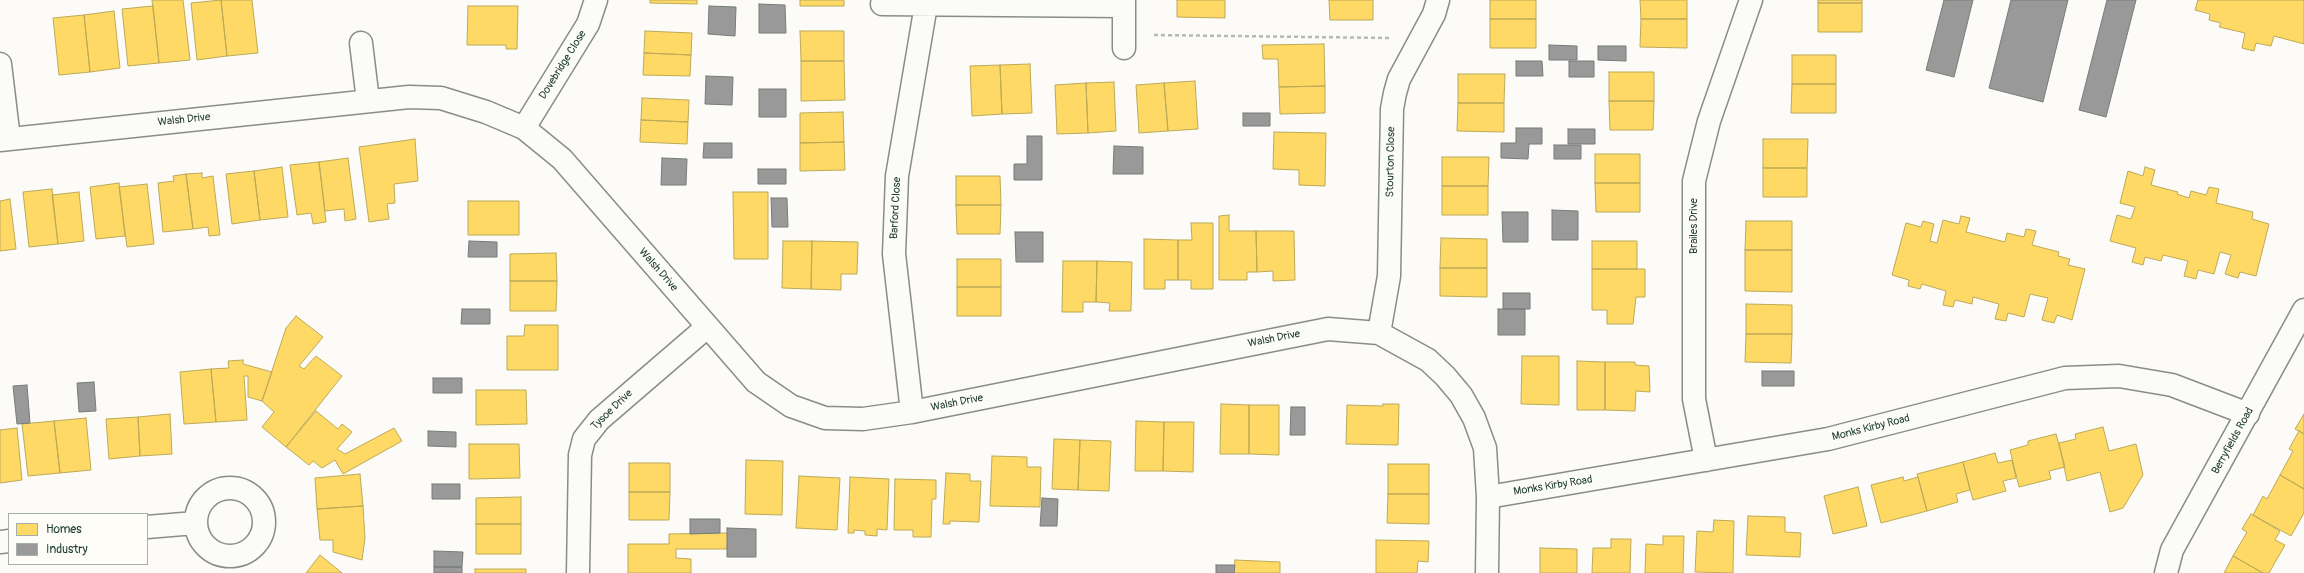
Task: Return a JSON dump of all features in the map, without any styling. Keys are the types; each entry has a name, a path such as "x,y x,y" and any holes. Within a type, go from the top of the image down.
{"street":[{"name":"Dovebridge Close","path":"524,128 588,24 596,0"},
{"name":"Stourton Close","path":"1379,333 1389,276 1392,109 1399,79 1423,38 1434,14 1438,0"},
{"name":"Brailes Drive","path":"1706,460 1694,399 1694,181 1710,121 1751,0"},
{"path":"882,4 1124,3 1124,42"},
{"name":"Barford Close","path":"912,412 894,254 897,176 926,5"},
{"path":"361,42 368,101"},
{"path":"0,64 4,140"},
{"name":"Walsh Drive","path":"4,140 409,97 441,98 486,112 524,128 562,159 756,382 791,406 825,418 863,418 912,412 1328,329 1379,333 1428,360 1445,376 1461,395 1474,418 1484,448 1488,497 1487,573"},
{"name":"Berryfields Road","path":"2166,573 2172,550 2304,310"},
{"name":"Tysoe Drive","path":"578,573 580,455 584,439 599,420 707,327"},
{"name":"Monks Kirby Road","path":"1488,497 1828,439 2065,378 2119,376 2172,385 2248,414"},
{"path":"148,527 195,523"}],"path":[{"path":"1124,42 1423,38"}],"building: Homes":[{"path":"152,0 183,0 190,60 159,63"},
{"path":"221,0 227,56 197,60 191,3"},
{"path":"221,0 252,0 258,53 227,56"},
{"path":"650,0 697,0 697,4 650,3"},
{"path":"800,0 844,0 844,6 800,6"},
{"path":"1177,0 1225,0 1225,18 1177,17"},
{"path":"1329,0 1373,0 1373,20 1330,20"},
{"path":"1490,0 1536,0 1536,19 1490,19"},
{"path":"1640,0 1687,0 1687,19 1641,19"},
{"path":"1818,0 1862,0 1862,3 1818,3"},
{"path":"2198,0 2304,0 2304,44 2274,36 2271,46 2256,43 2254,51 2242,48 2245,33 2219,27 2221,23 2209,20 2210,14 2195,10"},
{"path":"1818,3 1862,3 1862,32 1818,32"},
{"path":"153,6 159,63 128,66 122,9"},
{"path":"468,6 518,6 517,49 506,49 506,45 467,45"},
{"path":"114,11 120,68 90,72 84,15"},
{"path":"84,15 90,72 59,75 53,18"},
{"path":"1490,19 1536,19 1536,48 1490,48"},
{"path":"1641,19 1687,19 1687,48 1640,47"},
{"path":"645,31 692,33 691,55 644,53"},
{"path":"800,31 844,31 844,61 801,61"},
{"path":"1324,44 1325,86 1279,87 1278,59 1263,59 1262,45"},
{"path":"644,53 691,55 690,76 643,75"},
{"path":"1792,55 1836,55 1836,84 1792,84"},
{"path":"801,61 844,61 845,100 801,101"},
{"path":"1030,64 1032,113 1002,114 1000,65"},
{"path":"1000,65 1002,114 972,116 970,66"},
{"path":"1609,72 1654,72 1654,101 1609,101"},
{"path":"1458,74 1505,74 1504,103 1458,103"},
{"path":"1195,81 1198,129 1168,131 1164,83"},
{"path":"1114,82 1116,131 1088,133 1086,83"},
{"path":"1086,83 1088,133 1057,134 1055,85"},
{"path":"1164,83 1168,131 1139,133 1136,85"},
{"path":"1792,84 1836,84 1836,113 1791,113"},
{"path":"1325,86 1325,113 1280,114 1279,87"},
{"path":"642,98 689,100 688,122 641,120"},
{"path":"1609,101 1654,101 1653,130 1610,130"},
{"path":"1458,103 1504,103 1504,132 1457,131"},
{"path":"843,112 844,142 800,143 800,113"},
{"path":"641,120 688,122 687,144 640,142"},
{"path":"1274,132 1326,133 1325,186 1299,185 1299,170 1273,169"},
{"path":"415,139 418,181 394,184 395,203 387,204 389,219 369,222 359,147"},
{"path":"1763,139 1808,139 1807,168 1763,168"},
{"path":"844,142 845,170 800,171 800,143"},
{"path":"1595,154 1640,154 1640,183 1595,183"},
{"path":"1442,157 1489,157 1488,186 1442,186"},
{"path":"348,158 356,219 345,221 344,209 325,211 319,162"},
{"path":"319,162 326,222 313,224 311,213 297,215 290,165"},
{"path":"282,167 288,217 260,220 254,171"},
{"path":"2145,167 2155,170 2151,185 2178,192 2177,194 2189,198 2191,191 2206,195 2209,187 2219,189 2216,203 2253,212 2252,219 2269,224 2256,276 2240,272 2238,278 2225,274 2231,255 2220,252 2214,274 2198,270 2196,279 2184,276 2188,261 2163,255 2161,261 2145,257 2143,265 2132,262 2136,248 2110,241 2117,215 2131,219 2135,207 2120,203 2128,171 2143,176"},
{"path":"1763,168 1807,168 1807,197 1763,197"},
{"path":"254,171 260,220 232,224 226,174"},
{"path":"202,173 202,178 213,176 220,235 209,236 208,227 193,229 186,174"},
{"path":"186,174 193,229 163,232 158,183 174,181 173,176"},
{"path":"956,176 1000,176 1001,205 956,205"},
{"path":"119,183 125,236 96,239 90,187"},
{"path":"1595,183 1640,183 1640,212 1596,212"},
{"path":"147,184 154,244 127,247 119,187"},
{"path":"1442,186 1488,186 1488,215 1442,215"},
{"path":"52,189 58,244 29,247 23,192"},
{"path":"79,192 84,241 58,244 52,195"},
{"path":"733,192 768,192 768,259 734,259"},
{"path":"10,199 16,249 0,251 0,201"},
{"path":"468,201 519,201 519,235 468,235"},
{"path":"956,205 1001,205 1000,234 957,234"},
{"path":"1229,215 1229,231 1256,231 1257,272 1247,272 1247,280 1219,280 1219,216"},
{"path":"1961,216 1970,218 1966,232 2005,242 2007,233 2024,237 2026,229 2036,231 2032,245 2059,252 2058,256 2070,259 2068,265 2085,269 2072,320 2057,315 2054,323 2042,320 2048,298 2030,294 2024,317 2008,313 2006,321 1995,319 1999,304 1973,297 1972,304 1955,300 1953,307 1943,305 1946,291 1922,284 1920,289 1908,286 1909,280 1892,275 1906,223 1921,227 1923,221 1934,224 1930,241 1937,243 1943,220 1959,224"},
{"path":"1746,221 1792,221 1792,250 1745,250"},
{"path":"1191,223 1213,223 1213,289 1191,289 1191,280 1178,280 1178,240 1192,240"},
{"path":"1256,231 1294,231 1295,280 1273,281 1273,271 1257,272"},
{"path":"1441,238 1487,239 1487,268 1440,268"},
{"path":"1144,239 1178,240 1178,280 1165,280 1165,289 1144,289"},
{"path":"783,241 812,241 811,289 782,288"},
{"path":"812,241 858,242 857,274 841,274 841,290 811,289"},
{"path":"1592,241 1637,241 1637,269 1592,269"},
{"path":"1745,250 1792,250 1792,292 1745,291"},
{"path":"556,253 557,281 510,281 510,254"},
{"path":"957,259 1001,259 1001,287 957,287"},
{"path":"1063,261 1097,261 1096,302 1083,302 1083,312 1062,312"},
{"path":"1097,261 1132,262 1131,311 1109,311 1110,303 1096,302"},
{"path":"1440,268 1487,268 1487,297 1440,296"},
{"path":"1592,269 1645,269 1645,297 1636,297 1633,324 1607,324 1607,310 1592,310"},
{"path":"510,281 557,281 556,311 510,311"},
{"path":"957,287 1001,287 1001,316 957,316"},
{"path":"1746,304 1792,305 1792,334 1746,334"},
{"path":"296,316 323,337 299,366 304,369 316,356 342,376 286,447 262,427 274,412 262,401 286,328"},
{"path":"525,325 558,325 558,370 507,370 507,336 524,336"},
{"path":"1746,334 1792,334 1791,363 1745,362"},
{"path":"1522,356 1559,356 1559,405 1521,404"},
{"path":"243,360 243,364 272,372 262,401 248,397 248,376 244,376 247,420 216,422 211,369 229,368 228,361"},
{"path":"1577,361 1605,362 1605,410 1577,410"},
{"path":"1605,362 1635,362 1635,365 1649,366 1650,392 1636,391 1635,411 1605,410"},
{"path":"211,369 216,422 184,424 180,372"},
{"path":"476,390 526,390 527,424 476,425"},
{"path":"1221,404 1249,405 1249,454 1220,454"},
{"path":"1383,404 1399,404 1398,445 1346,444 1347,405 1383,406"},
{"path":"1249,405 1279,405 1279,455 1249,454"},
{"path":"316,411 338,429 342,424 352,432 337,449 345,454 394,428 402,441 343,474 335,460 322,468 313,461 309,465 286,447"},
{"path":"170,414 172,454 140,456 138,417"},
{"path":"2304,414 2304,434 2295,429"},
{"path":"138,417 140,456 109,459 106,419"},
{"path":"86,418 91,470 60,473 54,421"},
{"path":"54,421 60,473 28,476 22,424"},
{"path":"1136,421 1164,422 1163,471 1135,471"},
{"path":"1164,422 1194,422 1193,472 1163,471"},
{"path":"2103,427 2109,451 2136,444 2143,475 2123,508 2110,512 2100,472 2067,481 2059,443 2076,439 2075,434"},
{"path":"17,428 22,480 0,483 0,430"},
{"path":"2299,431 2304,434 2304,489 2280,475 2293,451 2289,449"},
{"path":"2056,434 2065,467 2049,471 2051,479 2019,487 2010,450 2028,445 2028,441"},
{"path":"1054,439 1080,440 1078,490 1052,489"},
{"path":"1080,440 1111,441 1109,491 1078,490"},
{"path":"469,444 519,444 520,478 469,479"},
{"path":"1995,453 1998,463 2012,460 2016,478 2003,481 2006,491 1973,500 1963,462"},
{"path":"992,456 1027,457 1027,467 1041,467 1040,507 990,506"},
{"path":"746,460 783,461 782,515 745,514"},
{"path":"1963,462 1970,490 1956,494 1958,502 1927,511 1917,474"},
{"path":"629,463 670,463 670,492 629,492"},
{"path":"1388,464 1429,464 1429,494 1388,494"},
{"path":"946,473 970,474 970,481 981,481 979,522 950,521 950,524 943,524"},
{"path":"360,474 363,506 317,509 315,478"},
{"path":"2280,475 2304,489 2304,513 2291,536 2253,515 2263,496 2267,499"},
{"path":"799,476 840,478 837,530 796,528"},
{"path":"850,477 889,479 887,530 877,529 877,536 865,535 865,531 854,530 854,533 848,533"},
{"path":"1903,477 1904,481 1918,477 1927,511 1881,523 1871,485"},
{"path":"895,479 936,480 936,499 932,499 931,537 913,537 913,530 894,530"},
{"path":"1858,487 1867,526 1833,534 1824,496"},
{"path":"629,492 670,492 669,520 629,520"},
{"path":"1388,494 1429,494 1429,524 1387,523"},
{"path":"521,497 521,524 476,524 476,498"},
{"path":"363,506 365,538 362,560 333,552 333,540 320,540 317,509"},
{"path":"2251,514 2280,531 2275,540 2285,545 2269,573 2263,573 2233,556 2247,532 2242,529"},
{"path":"1748,516 1785,517 1785,532 1801,533 1800,557 1746,555"},
{"path":"1714,520 1734,521 1733,573 1695,572 1697,531 1713,532"},
{"path":"476,524 521,524 521,554 476,554"},
{"path":"728,533 727,549 676,549 676,558 691,559 691,573 628,573 628,544 669,544 669,534"},
{"path":"1663,536 1684,536 1683,573 1645,573 1646,544 1663,545"},
{"path":"1611,539 1631,539 1630,573 1592,573 1593,548 1611,548"},
{"path":"1376,540 1429,541 1428,562 1418,561 1417,573 1376,573"},
{"path":"1540,548 1577,549 1577,573 1540,573"},
{"path":"320,555 342,573 306,573"},
{"path":"2233,556 2263,573 2224,573"},
{"path":"1235,560 1280,562 1280,573 1234,573"},
{"path":"475,569 526,569 526,573 475,573"}],"building: Industry":[{"path":"1944,0 1973,0 1954,77 1926,70"},
{"path":"2011,0 2068,0 2043,102 1989,88"},
{"path":"2107,0 2136,0 2106,117 2079,110"},
{"path":"759,4 785,5 786,33 759,33"},
{"path":"709,6 736,7 735,36 708,34"},
{"path":"1549,45 1577,46 1577,60 1549,60"},
{"path":"1598,46 1626,46 1626,61 1598,60"},
{"path":"1516,61 1542,61 1543,76 1516,76"},
{"path":"1569,61 1594,61 1594,77 1569,77"},
{"path":"706,76 733,77 732,105 705,104"},
{"path":"759,89 786,89 786,117 759,117"},
{"path":"1243,113 1270,113 1270,126 1243,126"},
{"path":"1516,128 1542,128 1542,144 1529,144 1528,159 1501,158 1501,143 1516,143"},
{"path":"1568,129 1595,129 1595,144 1568,144"},
{"path":"1027,136 1042,136 1042,180 1014,180 1014,164 1027,164"},
{"path":"704,143 732,143 732,158 703,158"},
{"path":"1554,145 1581,145 1581,159 1554,159"},
{"path":"1114,146 1143,147 1143,174 1113,174"},
{"path":"662,158 687,159 686,185 661,185"},
{"path":"758,169 786,169 786,184 758,184"},
{"path":"771,198 787,198 788,227 772,227"},
{"path":"1552,210 1578,211 1578,240 1552,240"},
{"path":"1502,212 1528,212 1528,242 1503,242"},
{"path":"1015,232 1043,232 1043,262 1016,262"},
{"path":"469,241 497,242 497,257 468,257"},
{"path":"1503,293 1530,293 1530,309 1503,309"},
{"path":"462,309 490,309 490,324 461,324"},
{"path":"1498,309 1525,309 1525,335 1498,335"},
{"path":"1762,371 1794,371 1794,386 1762,386"},
{"path":"433,378 462,378 462,393 433,393"},
{"path":"94,382 96,411 79,412 77,383"},
{"path":"27,385 30,423 17,424 13,386"},
{"path":"1291,407 1305,407 1305,435 1290,435"},
{"path":"428,431 456,432 456,447 428,446"},
{"path":"432,484 460,484 460,499 432,499"},
{"path":"1042,498 1058,499 1057,526 1040,526"},
{"path":"690,519 720,519 720,533 690,534"},
{"path":"727,528 756,529 756,557 727,557"},
{"path":"434,551 463,552 462,567 434,567"},
{"path":"1216,565 1235,565 1234,573 1216,573"},
{"path":"434,567 462,567 462,573 434,573"}]}
